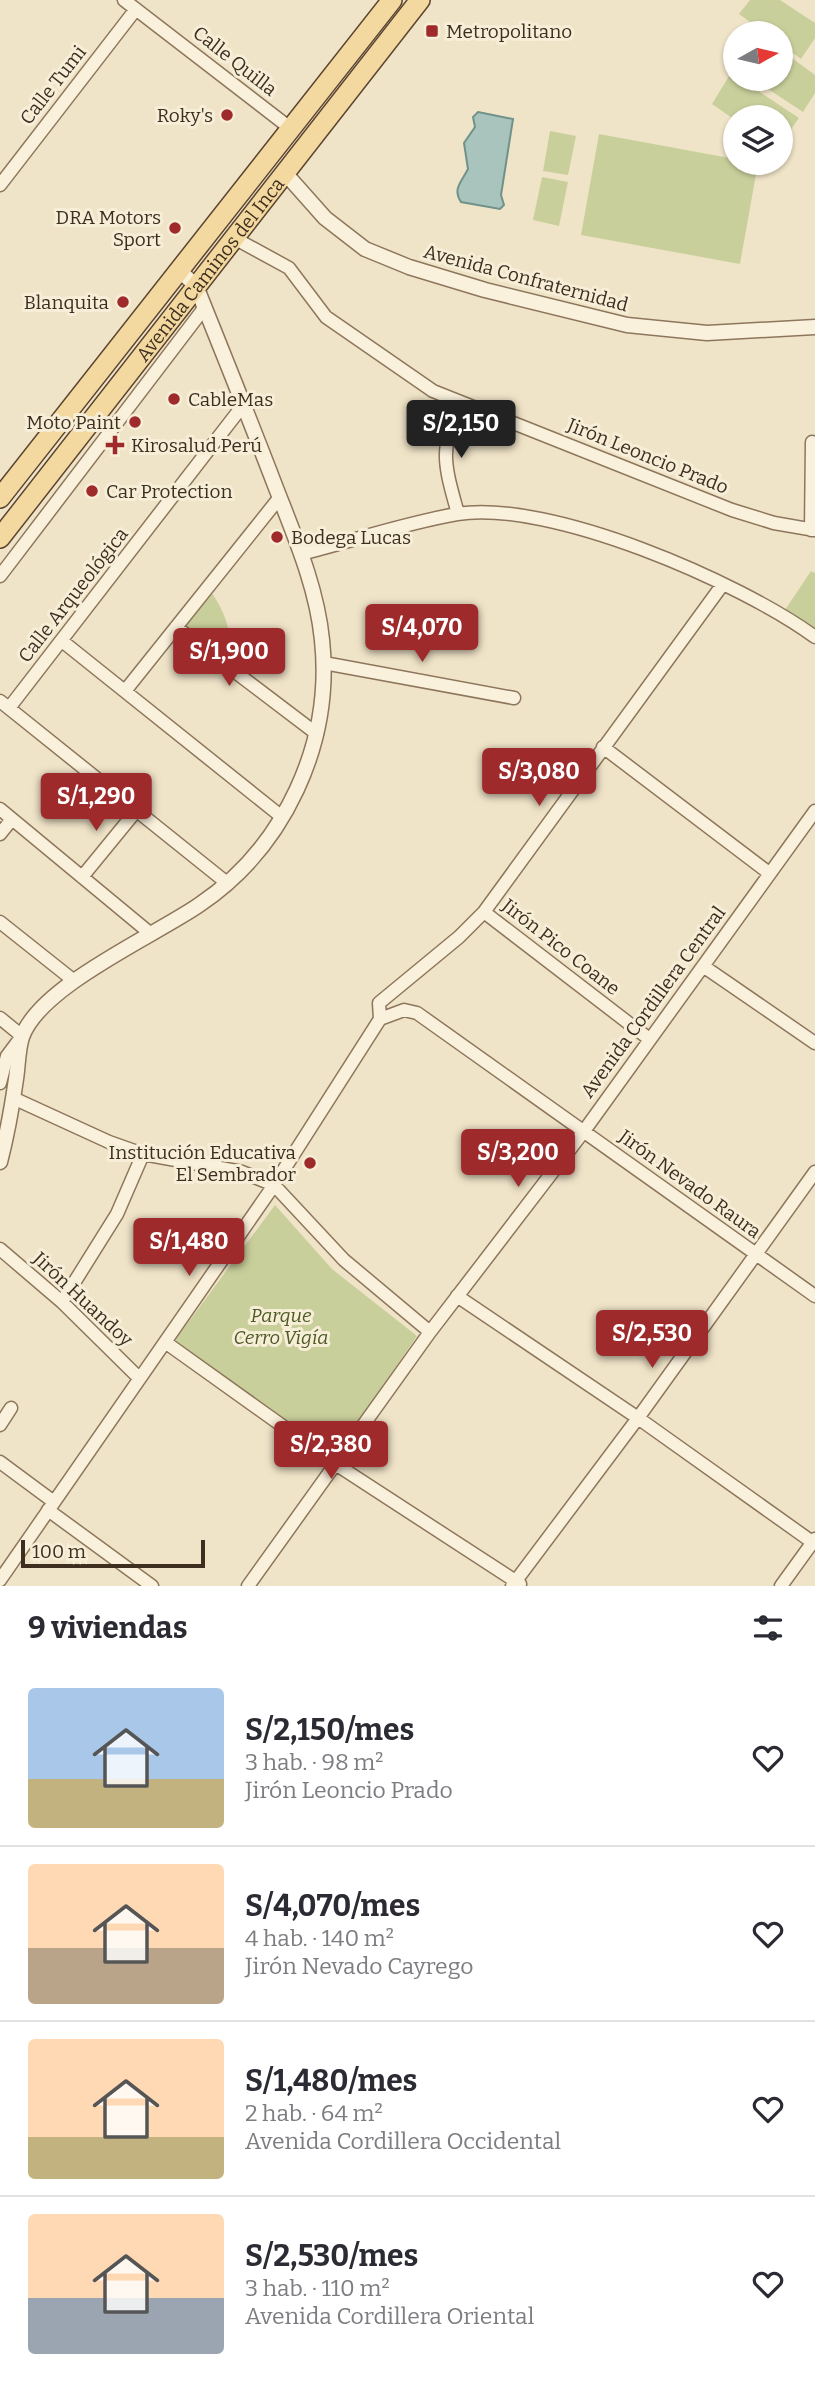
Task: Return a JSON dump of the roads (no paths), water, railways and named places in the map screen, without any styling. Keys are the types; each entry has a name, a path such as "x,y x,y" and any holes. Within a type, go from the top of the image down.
{"main road":[{"name":"Avenida Caminos del Inca","path":"0,498 392,0"},
{"name":"Avenida Caminos del Inca","path":"0,538 420,0"}],"street":[{"name":"Calle Quilla","path":"124,0 290,128"},
{"name":"Calle Tumi","path":"0,185 136,9"},
{"name":"Avenida Confraternidad","path":"266,159 285,173 325,218 365,248 409,267 485,290 627,325 707,333 815,327"},
{"name":"Jirón Leoncio Prado","path":"234,238 289,268 302,281 326,317 433,391 732,510 774,523 813,530"},
{"path":"0,1083 7,1056 46,1005 73,980 151,934 227,883 261,849 299,787 317,734 324,663 317,610 301,554 196,286 179,270"},
{"path":"0,576 205,307"},
{"name":"Calle Arqueológica","path":"5,705 62,641 244,404"},
{"path":"457,514 447,473 444,446 461,404"},
{"path":"812,442 813,530"},
{"path":"125,691 280,496"},
{"path":"301,554 457,514 494,512 562,525 639,548 784,614 815,637"},
{"path":"0,1580 274,1185 380,1019 379,1003 459,937 484,912 723,584"},
{"path":"176,626 317,734"},
{"path":"62,641 282,817"},
{"path":"324,663 514,698"},
{"path":"5,705 227,883"},
{"path":"603,747 769,873"},
{"path":"0,809 151,934"},
{"path":"82,877 136,811"},
{"name":"Avenida Cordillera Central","path":"248,1586 430,1332 584,1131 648,1038 815,811"},
{"path":"0,834 12,819"},
{"name":"Jirón Pico Coane","path":"484,912 648,1038"},
{"path":"0,922 73,980"},
{"path":"703,966 815,1043"},
{"name":"Jirón Nevado Raura","path":"380,1019 404,1010 417,1013 815,1296"},
{"path":"0,1018 22,1036"},
{"path":"0,1162 22,1036"},
{"path":"13,1098 109,1142 143,1154 242,1172 274,1185 344,1260 430,1332"},
{"path":"62,1302 117,1214 143,1154"},
{"path":"164,1342 337,1465 516,1584 815,1172"},
{"name":"Jirón Huandoy","path":"0,1250 62,1302 139,1378"},
{"path":"457,1296 638,1418 814,1542 781,1586"},
{"path":"0,1425 11,1408"},
{"path":"0,1462 152,1586"}],"water":[{"path":"478,112 513,119 501,195 504,205 500,209 461,202 457,193 468,169 464,143 475,127 473,117"}],"place":[{"name":"Metropolitano","path":"432,31"},
{"name":"Roky's","path":"227,115"},
{"name":"DRA Motors Sport","path":"175,228"},
{"name":"Blanquita","path":"123,302"},
{"name":"CableMas","path":"174,399"},
{"name":"Moto Paint","path":"135,422"},
{"name":"Kirosalud Perú","path":"115,445"},
{"name":"Car Protection","path":"92,491"},
{"name":"Bodega Lucas","path":"277,537"},
{"name":"Institución Educativa El Sembrador","path":"310,1163"}],"park label":[{"name":"Parque Cerro Vigía","path":"281,1326"}]}
